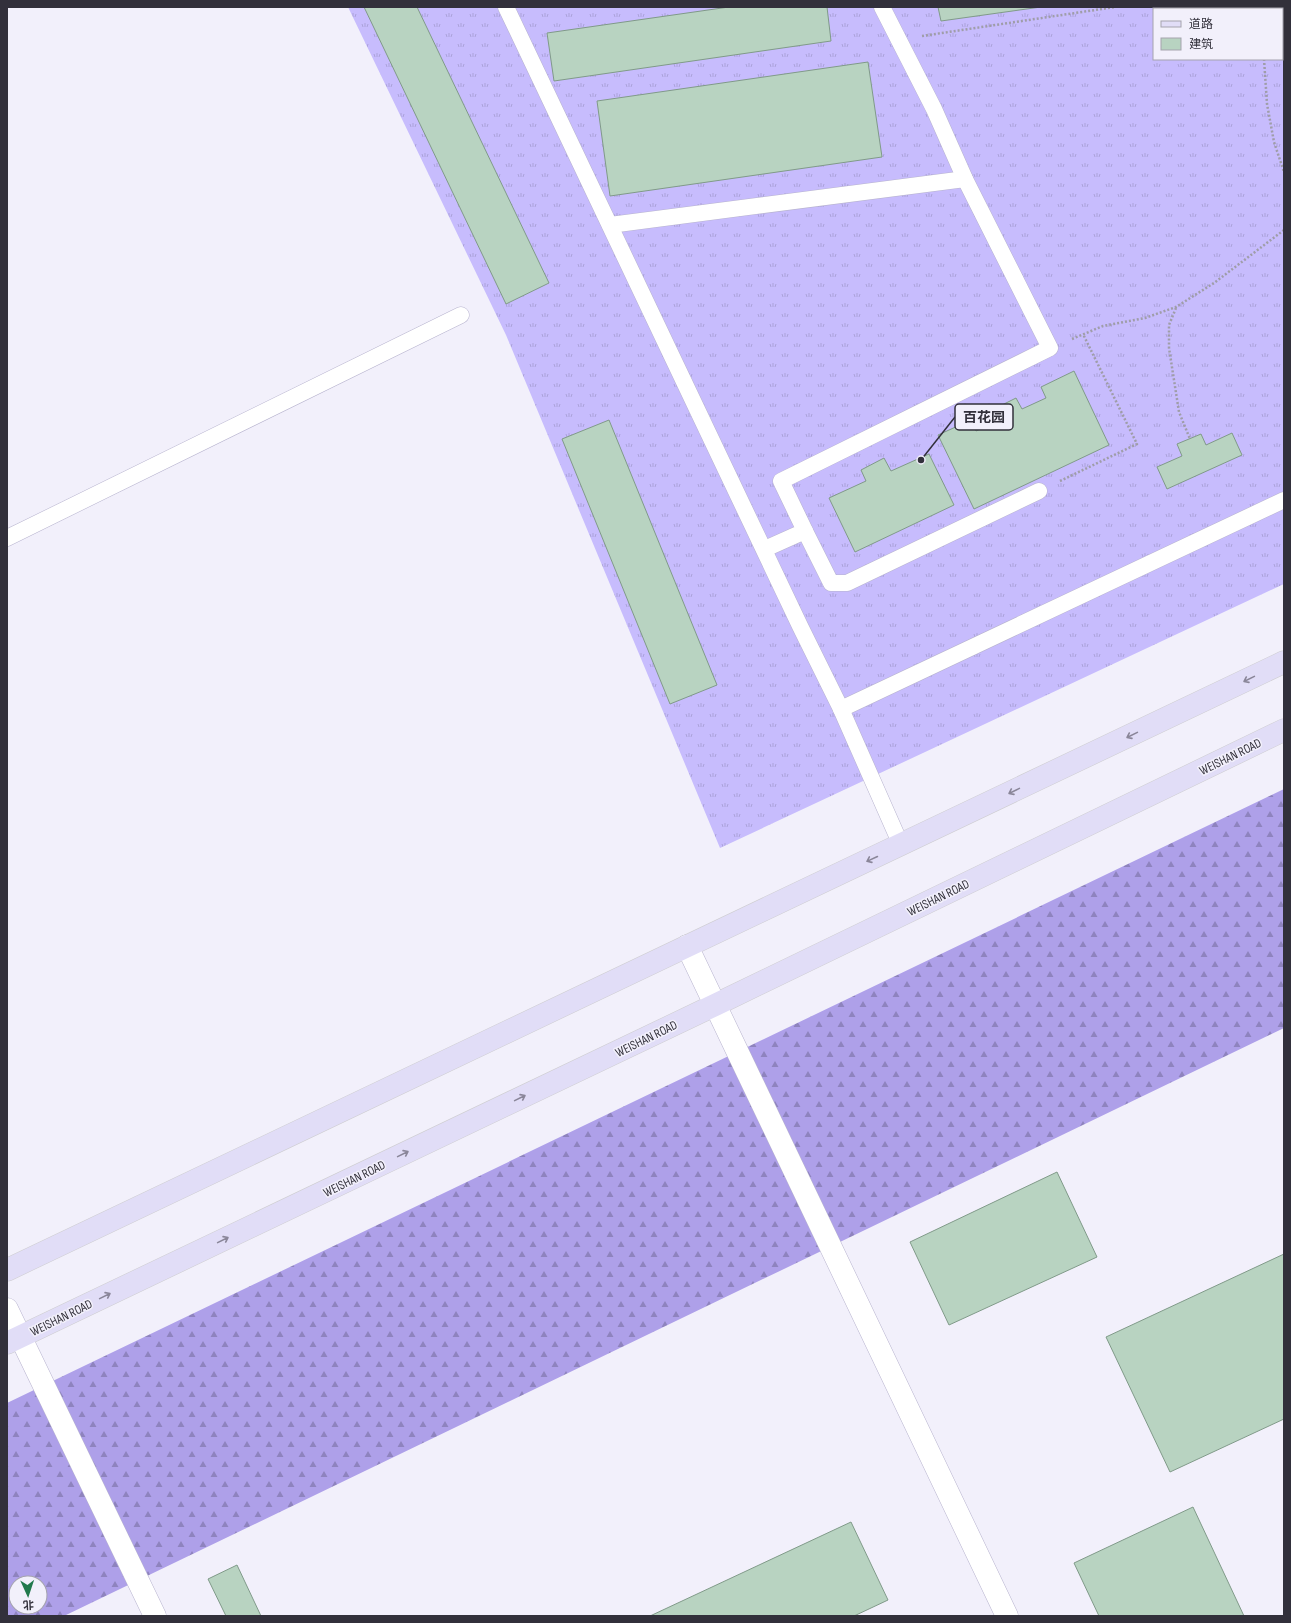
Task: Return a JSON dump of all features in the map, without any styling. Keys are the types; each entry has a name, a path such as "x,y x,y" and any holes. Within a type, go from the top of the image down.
{"main road":[{"path":"7,1270 1284,662"},
{"name":"WEISHAN ROAD","path":"14,1340 715,1005 1284,730"}],"street":[{"path":"687,946 1007,1616"},
{"path":"7,1308 14,1340 155,1616"}],"lane":[{"path":"506,7 841,709 901,845"},
{"path":"882,7 934,109 965,179 1050,348 781,481 831,584 847,583 1039,491"},
{"path":"610,225 965,179"},
{"path":"7,538 461,315"},
{"path":"841,709 1284,500"},
{"path":"765,549 805,532"}],"path":[{"path":"898,40 1115,7"},
{"path":"1264,60 1267,104 1274,142 1284,172"},
{"path":"1050,348 1103,326 1144,318 1176,307 1214,283 1284,230"},
{"path":"1176,307 1169,325 1169,348 1179,412 1190,439"},
{"path":"1039,491 1137,444 1083,334"}],"green space":[{"path":"348,7 1284,7 1284,584 720,848 506,335"},
{"path":"1284,789 1284,1028 64,1616 7,1616 7,1403"}],"building":[{"path":"364,7 417,7 549,283 506,304"},
{"path":"729,7 827,7 831,41 554,81 547,33"},
{"path":"938,7 1041,7 941,21"},
{"path":"868,62 882,157 610,196 597,101"},
{"path":"1074,371 1109,445 974,509 938,435 971,420 976,431 991,424 986,413 1016,398 1022,409 1046,398 1041,387"},
{"path":"609,420 717,685 670,704 562,439"},
{"path":"1232,433 1242,455 1167,489 1157,467 1182,456 1177,444 1201,434 1206,445"},
{"path":"929,454 954,505 855,552 829,498 866,481 861,470 884,458 891,471"},
{"path":"1057,1172 1097,1257 949,1325 910,1242"},
{"path":"1284,1254 1284,1419 1170,1472 1106,1337"},
{"path":"1193,1507 1244,1616 1099,1616 1074,1563"},
{"path":"851,1522 888,1600 854,1616 650,1616"},
{"path":"237,1565 261,1616 226,1616 208,1579"}],"place":[{"name":"百花园","path":"921,460"}]}
